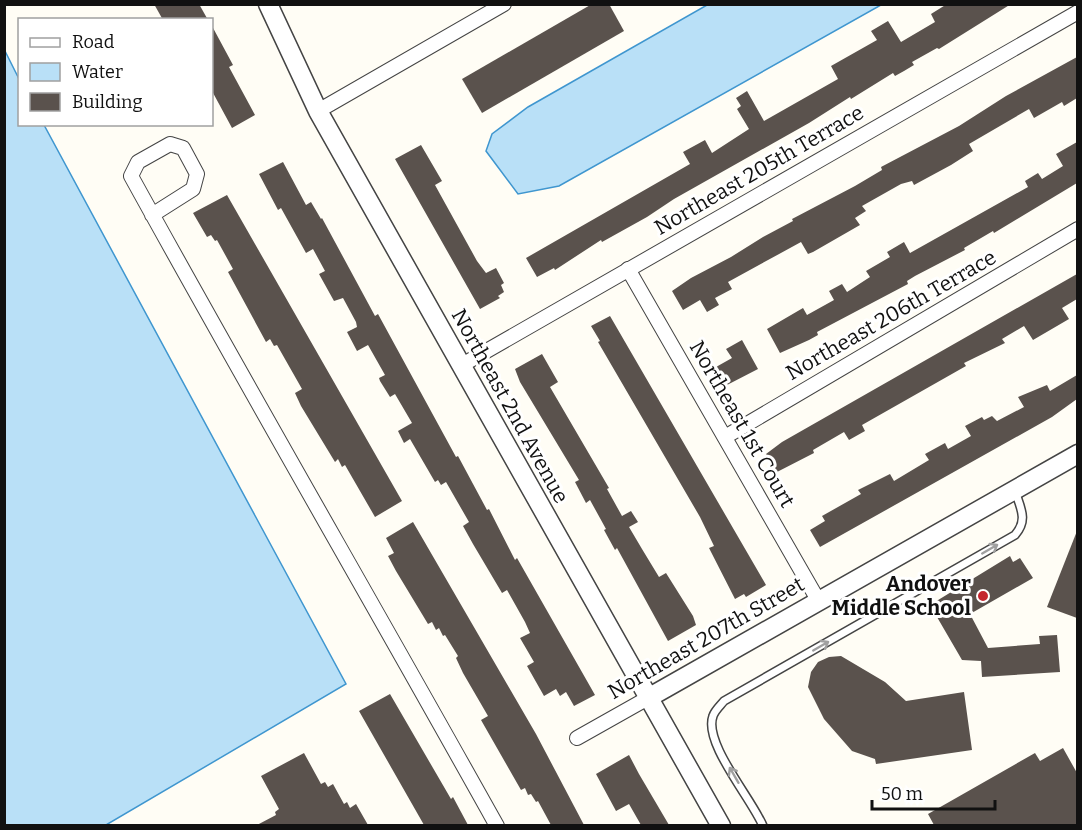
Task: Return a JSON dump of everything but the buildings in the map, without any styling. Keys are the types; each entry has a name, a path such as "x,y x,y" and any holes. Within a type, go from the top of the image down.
{"street":[{"name":"Northeast 2nd Avenue","path":"268,4 318,111 721,825"},
{"path":"318,111 504,4"},
{"name":"Northeast 205th Terrace","path":"462,365 1077,12"},
{"path":"152,215 193,189 197,174 183,148 170,144 138,162 131,176 152,215 497,825"},
{"name":"Northeast 206th Terrace","path":"725,437 1077,230"},
{"name":"Northeast 1st Court","path":"628,269 818,600"},
{"name":"Northeast 207th Street","path":"577,738 1077,454"}],"lane":[{"path":"764,825 714,740 712,717 717,709 724,701 1015,535 1023,526 1024,516 1015,490"}],"water":[{"path":"707,5 881,5 559,186 518,194 486,151 492,134 528,107"},
{"path":"5,51 18,77 18,126 45,126 346,684 106,825 5,825"}],"place":[{"name":"Andover Middle School","path":"983,596"}]}
